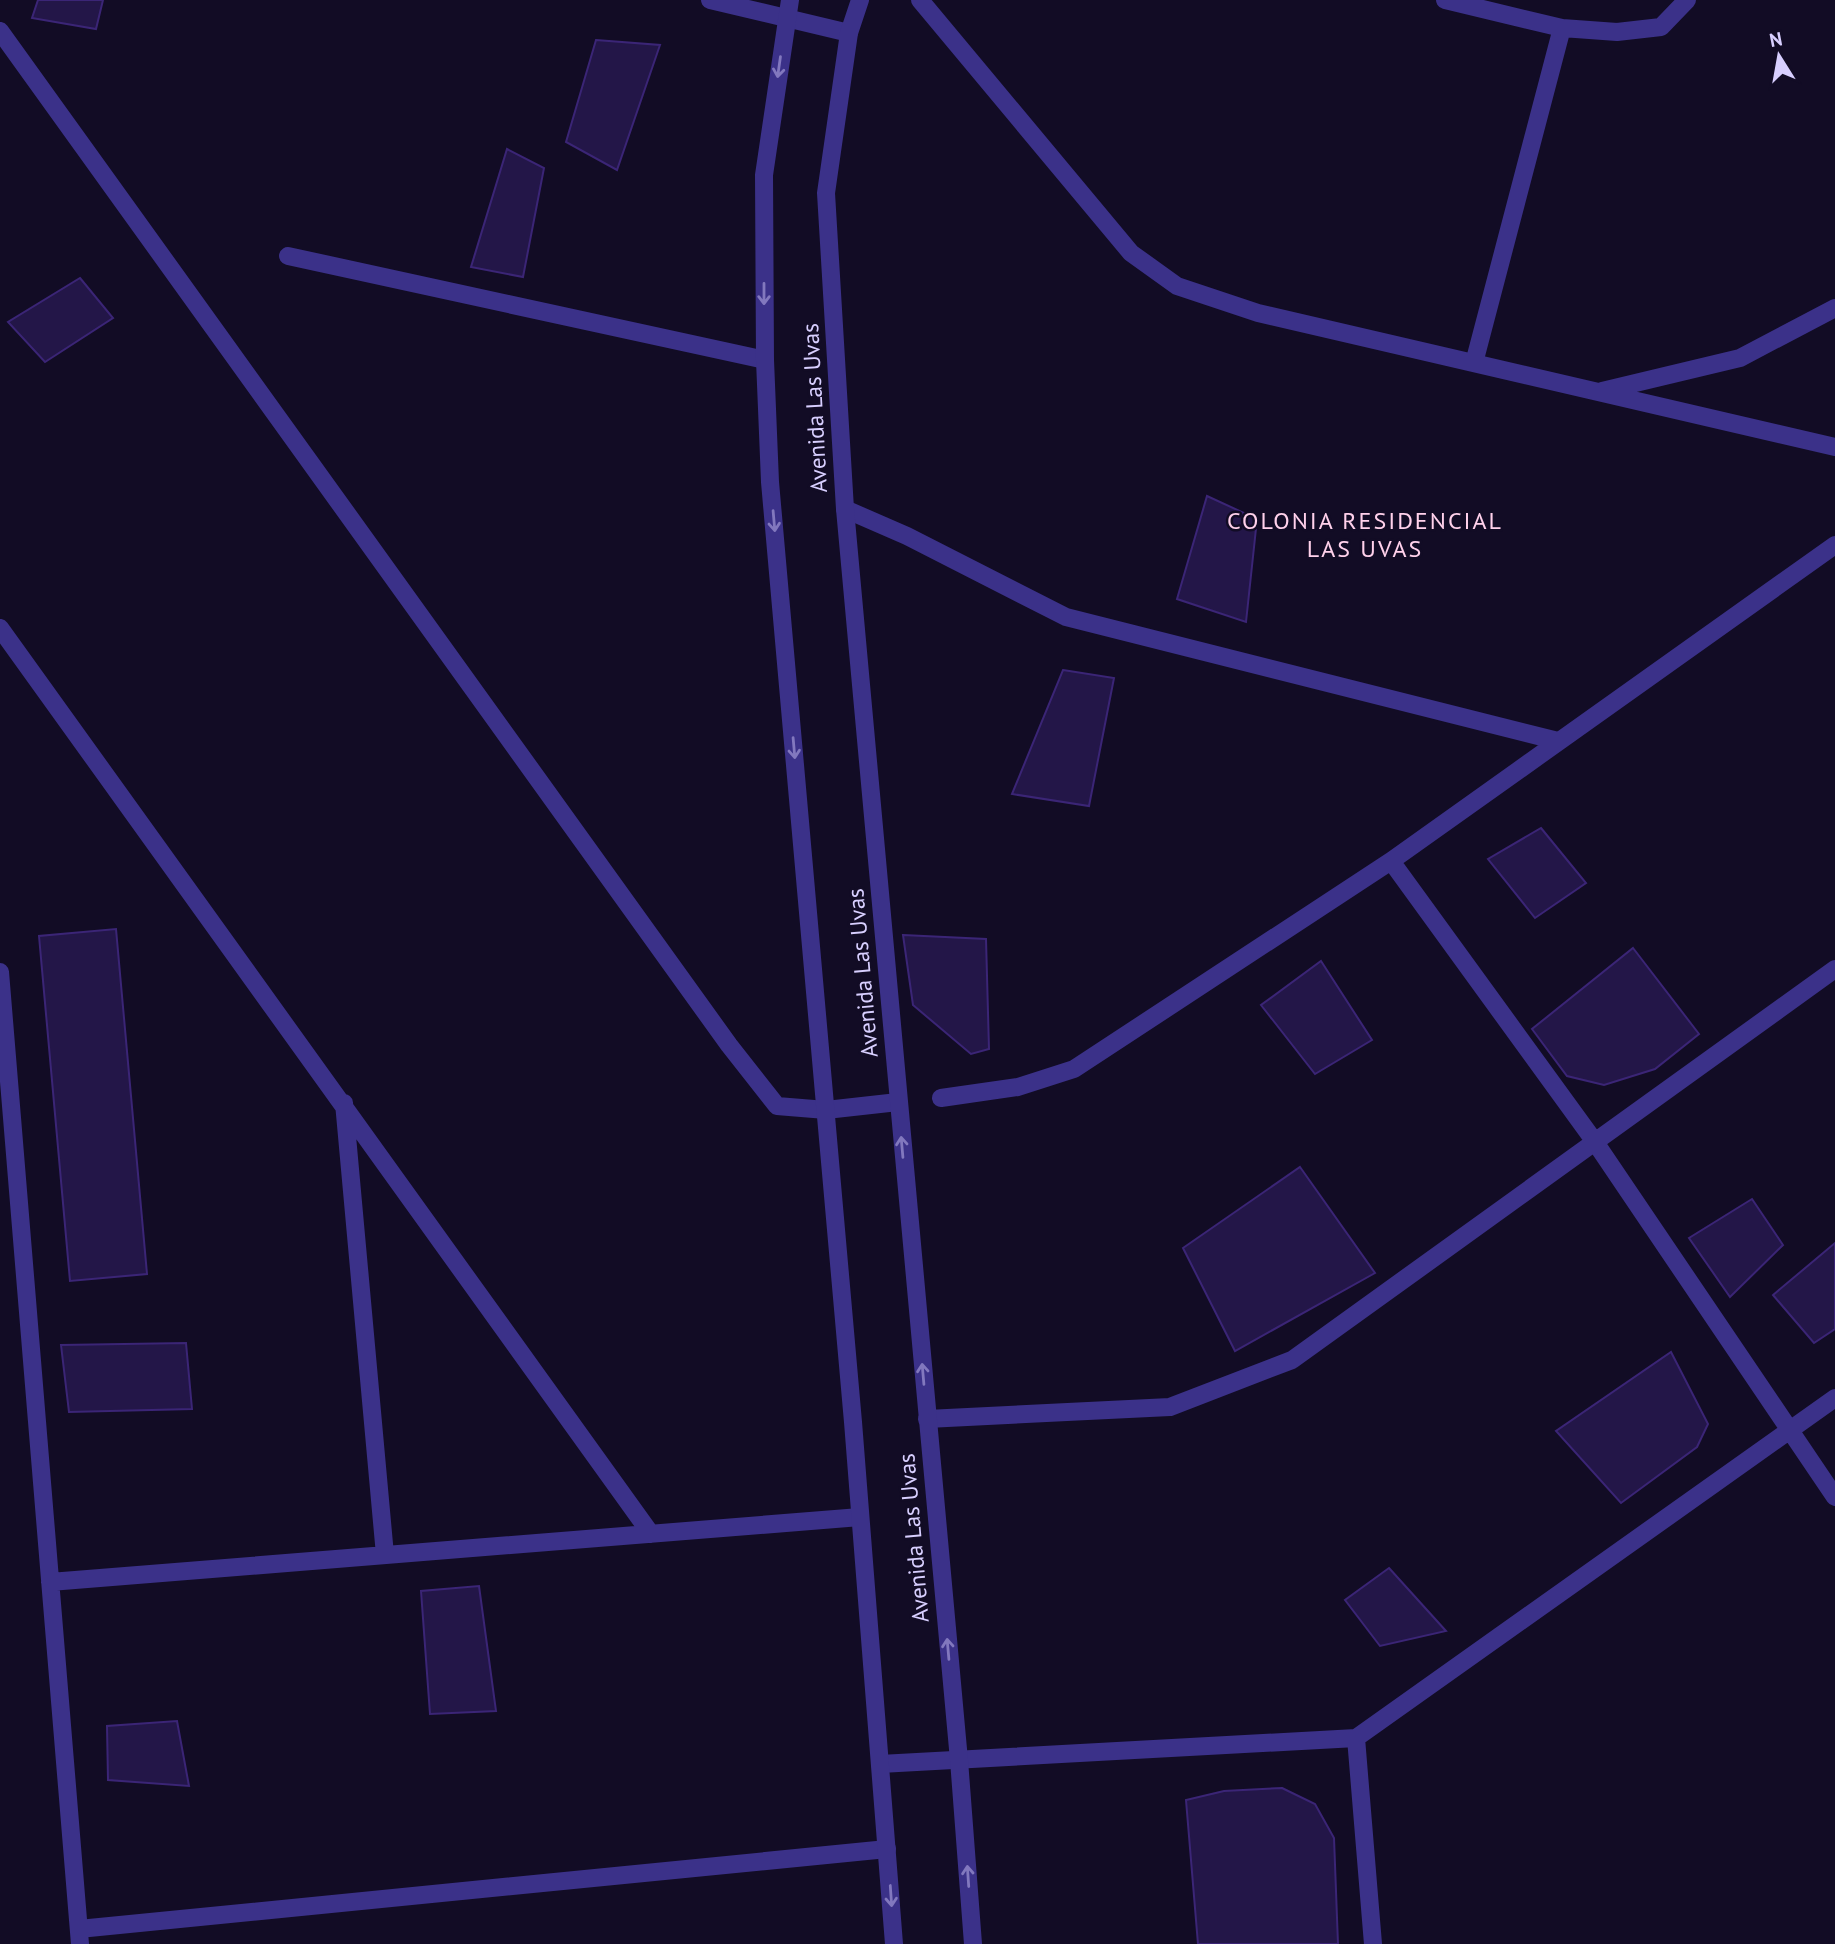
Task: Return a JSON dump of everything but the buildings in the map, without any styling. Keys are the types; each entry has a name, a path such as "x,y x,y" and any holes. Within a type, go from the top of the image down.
{"street":[{"path":"710,0 788,9 849,33"},
{"name":"Avenida Las Uvas","path":"860,0 849,33 827,193 845,509 959,1760 973,1944"},
{"path":"920,0 1131,253 1177,286 1258,313 1835,447"},
{"path":"1445,0 1562,28 1617,33 1661,27 1687,0"},
{"name":"Avenida Las Uvas","path":"788,9 764,175 765,360 770,482 826,1110 894,1944"},
{"path":"1474,363 1562,28"},
{"path":"0,31 729,1045 777,1106 826,1110 898,1102"},
{"path":"288,256 765,360"},
{"path":"1599,392 1740,358 1835,308"},
{"path":"845,509 907,536 1066,617 1558,741"},
{"path":"941,1098 1018,1087 1074,1069 1391,861 1835,545"},
{"path":"0,628 344,1102 652,1534"},
{"path":"1391,861 1595,1142 1835,1497"},
{"path":"927,1419 1170,1407 1292,1360 1835,969"},
{"path":"0,972 79,1936 887,1849"},
{"path":"344,1102 386,1555"},
{"path":"880,1764 1356,1738 1835,1398"},
{"path":"50,1582 860,1517"},
{"path":"1356,1738 1373,1944"}],"district":[{"name":"COLONIA RESIDENCIAL LAS UVAS","path":"1365,534"}]}
